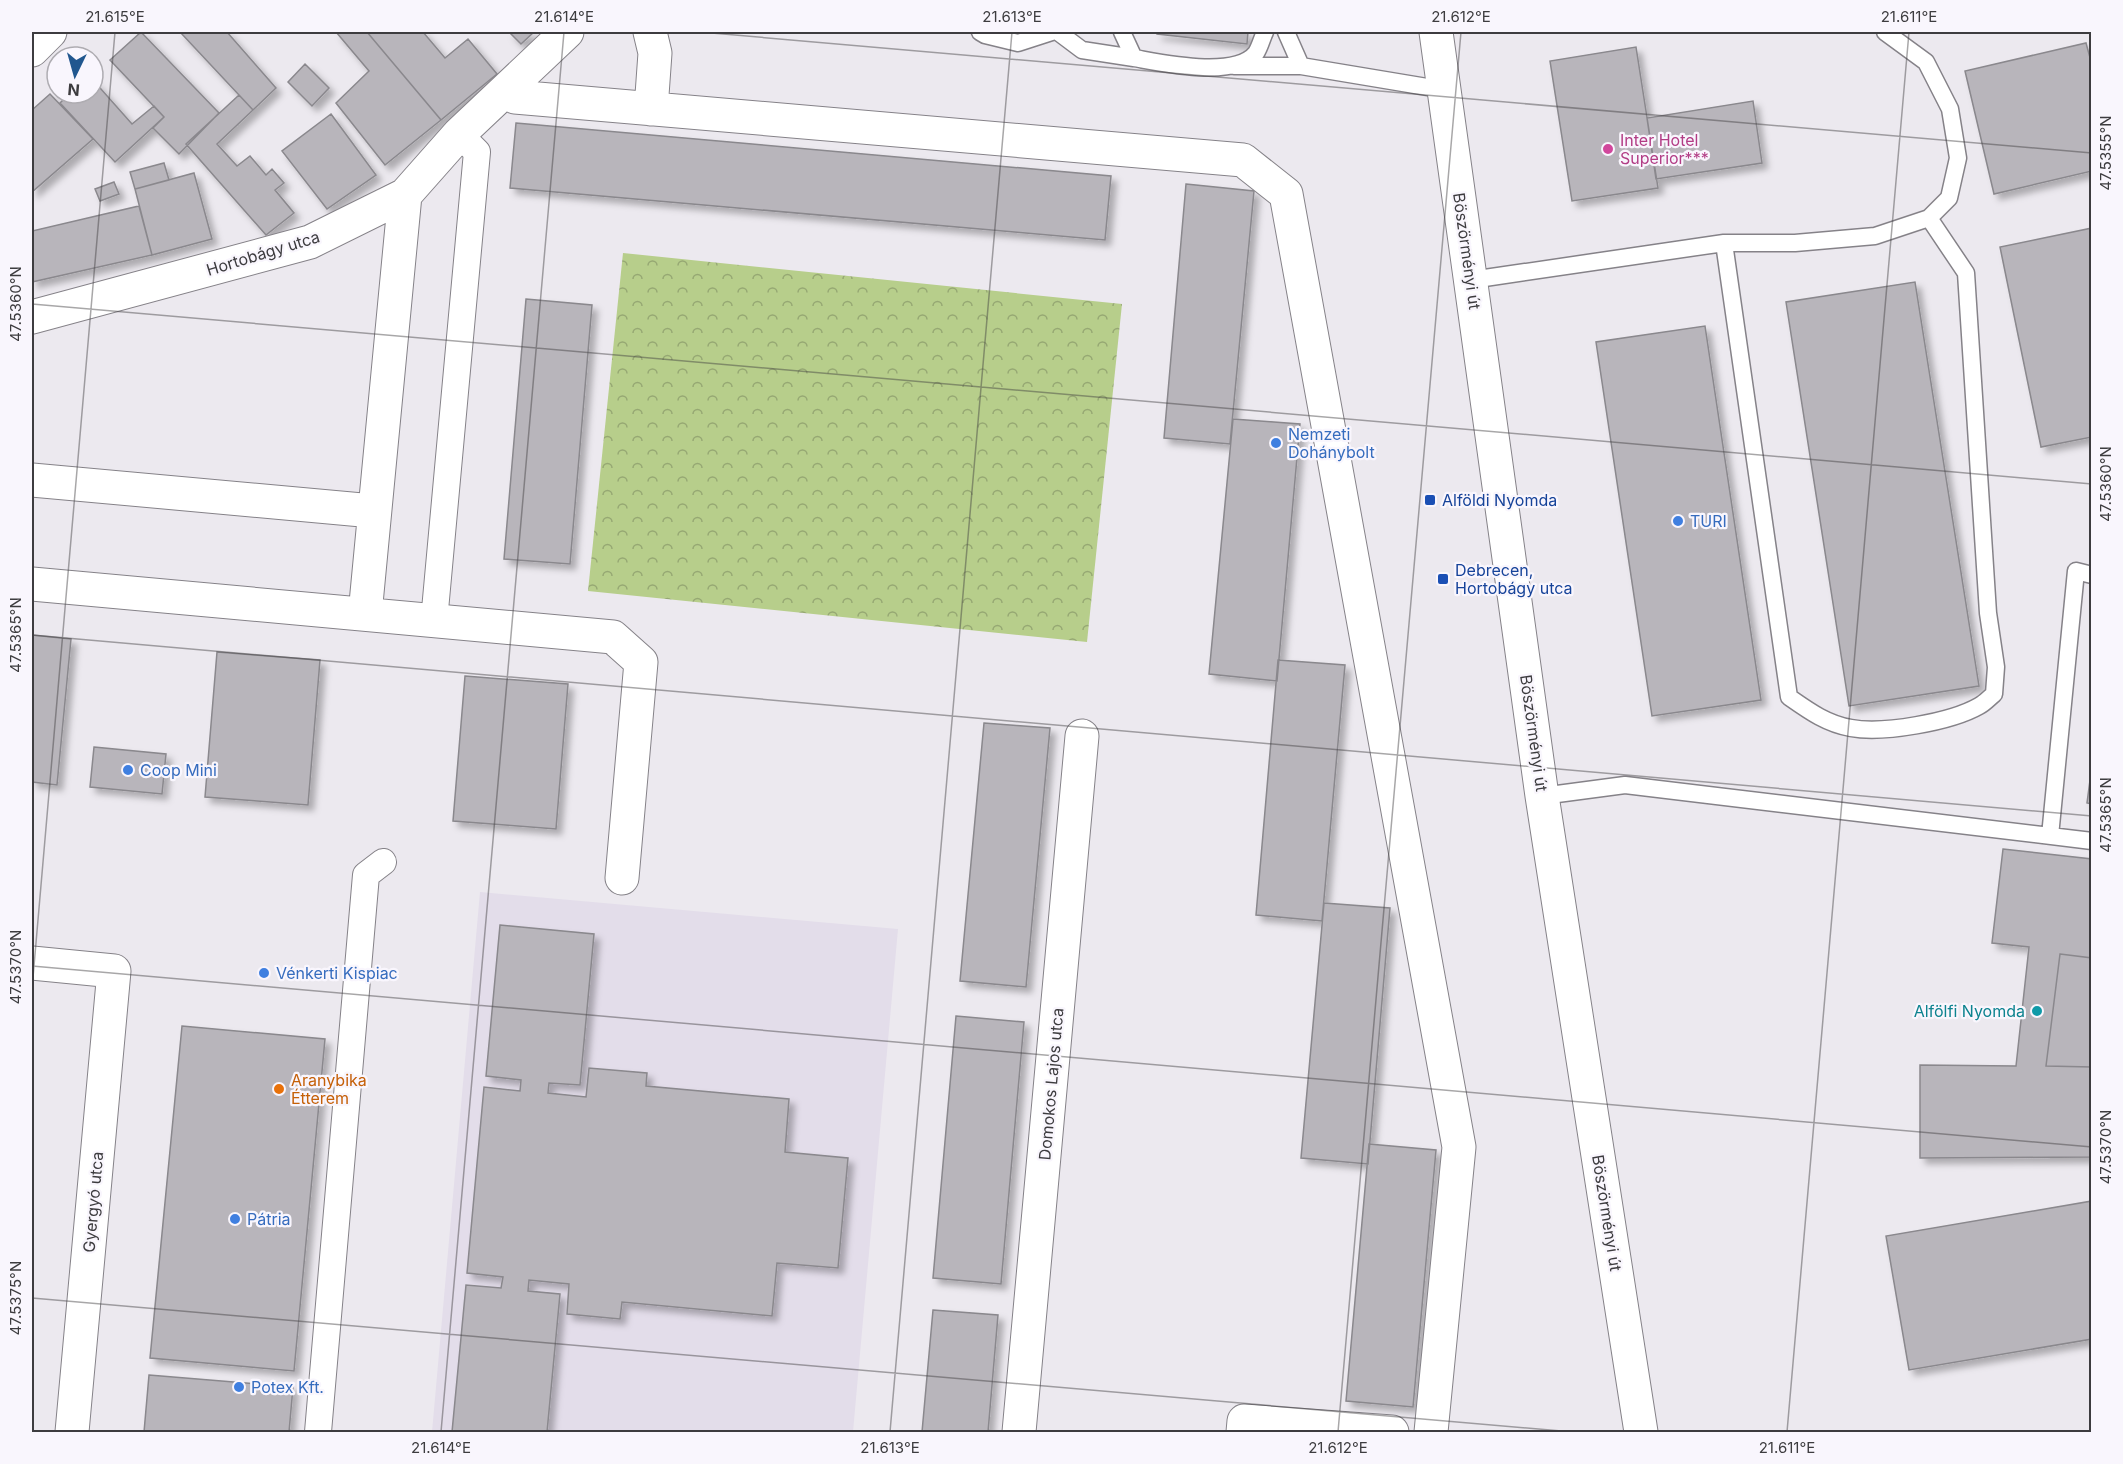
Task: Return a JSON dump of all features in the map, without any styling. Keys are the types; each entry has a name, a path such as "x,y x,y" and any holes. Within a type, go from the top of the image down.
{"street":[{"path":"32,50 50,32"},
{"name":"Hortobágy utca","path":"32,317 310,242 405,195 459,134 567,32"},
{"path":"650,32 655,53 651,109"},
{"name":"Böszörményi út","path":"1436,32 1542,796 1641,1432"},
{"path":"489,118 514,97 1243,160 1286,194 1459,1147 1431,1432"},
{"path":"434,621 477,152 459,134"},
{"path":"365,614 373,511 405,195"},
{"path":"32,480 373,511"},
{"path":"32,584 613,637 641,662 622,878"},
{"name":"Domokos Lajos utca","path":"1019,1432 1082,736"},
{"path":"318,1432 366,874 383,862"},
{"name":"Gyergyó utca","path":"32,963 114,971 72,1432"},
{"path":"1243,1432 1244,1421 1392,1432"}],"lane":[{"path":"980,32 1018,43 1052,32"},
{"path":"1058,32 1082,50 1187,66 1301,66 1445,90"},
{"path":"1122,32 1134,58"},
{"path":"1234,66 1255,54 1265,32"},
{"path":"1286,32 1301,66"},
{"path":"1471,280 1724,243 1795,243 1875,236 1929,219 1948,198 1958,158 1950,109 1926,62 1885,32"},
{"path":"1724,243 1789,697 1819,717 1851,728 1875,730 1942,720 1979,706 1994,694 1996,668 1988,613 1966,273 1929,219"},
{"path":"2050,836 2076,571 2091,575"},
{"path":"1542,796 1625,785 2091,841"}],"shaded area":[{"path":"480,892 898,929 853,1432 432,1432"}],"green space":[{"path":"623,253 1122,304 1087,642 588,591"}],"building":[{"path":"141,32 219,113 179,154 153,128 164,117 110,60"},
{"path":"180,32 227,32 276,88 253,110"},
{"path":"336,32 367,32 441,120 385,165 336,103 369,71"},
{"path":"367,32 423,32 445,58 468,39 497,74 441,120"},
{"path":"509,32 534,32 521,44"},
{"path":"1157,32 1248,32 1247,44 1157,34"},
{"path":"2086,43 2092,65 2092,171 1994,194 1965,71"},
{"name":"Inter Hotel Superior***","path":"1636,47 1658,188 1572,201 1550,61"},
{"path":"305,64 329,88 312,106 288,82"},
{"path":"105,94 132,124 154,106 164,117 115,162 62,105 105,105"},
{"path":"239,95 253,110 217,144 237,166 250,156 266,175 272,169 284,183 275,190 294,213 266,235 186,144"},
{"path":"45,98 45,105 61,105 93,139 32,192 32,110"},
{"path":"1753,101 1762,163 1656,179 1647,118"},
{"path":"331,114 376,175 327,209 282,151"},
{"path":"516,123 1111,176 1105,240 510,188"},
{"path":"164,163 169,180 135,189 130,172"},
{"path":"194,173 212,239 152,255 135,189"},
{"path":"114,182 119,194 100,201 95,189"},
{"path":"1186,184 1254,191 1230,444 1164,438"},
{"path":"139,206 152,255 32,282 32,231"},
{"path":"2092,228 2092,437 2041,447 2000,247"},
{"path":"1915,282 1979,686 1849,706 1786,302"},
{"path":"526,299 592,305 570,564 504,559"},
{"name":"TURI","path":"1705,326 1761,700 1652,716 1596,342"},
{"path":"1233,419 1300,424 1277,681 1209,674"},
{"path":"32,635 71,639 57,785 32,782"},
{"path":"217,652 320,660 308,805 205,797"},
{"path":"1278,660 1345,665 1322,921 1256,915"},
{"path":"465,676 568,684 556,829 453,821"},
{"path":"984,723 1050,728 1026,987 960,981"},
{"name":"Coop Mini","path":"94,747 166,754 162,794 90,787"},
{"path":"2092,765 2092,804 2087,803"},
{"name":"Alfölfi Nyomda","path":"2003,849 2092,859 2092,958 2060,954 2046,1066 2092,1067 2092,1157 1920,1158 1920,1065 2016,1066 2029,947 1992,943"},
{"path":"1324,903 1390,908 1368,1164 1301,1158"},
{"path":"500,925 594,934 580,1085 549,1083 548,1093 586,1097 589,1068 647,1073 646,1086 789,1099 785,1152 848,1158 838,1268 777,1263 772,1316 622,1302 620,1319 567,1314 569,1284 529,1280 528,1291 560,1294 547,1432 452,1432 466,1285 501,1288 503,1277 467,1273 484,1087 520,1091 521,1080 486,1076"},
{"path":"2060,954 2092,958 2092,1067 2046,1066"},
{"path":"956,1016 1024,1022 1001,1284 933,1278"},
{"path":"182,1026 325,1039 294,1371 150,1358"},
{"path":"1369,1144 1436,1150 1413,1407 1346,1401"},
{"path":"2092,1201 2092,1339 1909,1370 1886,1236"},
{"path":"933,1310 998,1315 988,1432 922,1432"},
{"path":"149,1375 293,1387 289,1432 144,1432"}],"place":[{"name":"Inter Hotel Superior***","path":"1608,149"},
{"name":"Nemzeti Dohánybolt","path":"1276,443"},
{"name":"Alföldi Nyomda","path":"1430,500"},
{"name":"TURI","path":"1678,521"},
{"name":"Debrecen, Hortobágy utca","path":"1443,579"},
{"name":"Coop Mini","path":"128,770"},
{"name":"Vénkerti Kispiac","path":"264,973"},
{"name":"Alfölfi Nyomda","path":"2037,1011"},
{"name":"Aranybika Étterem","path":"279,1089"},
{"name":"Pátria","path":"235,1219"},
{"name":"Potex Kft.","path":"239,1387"}]}
